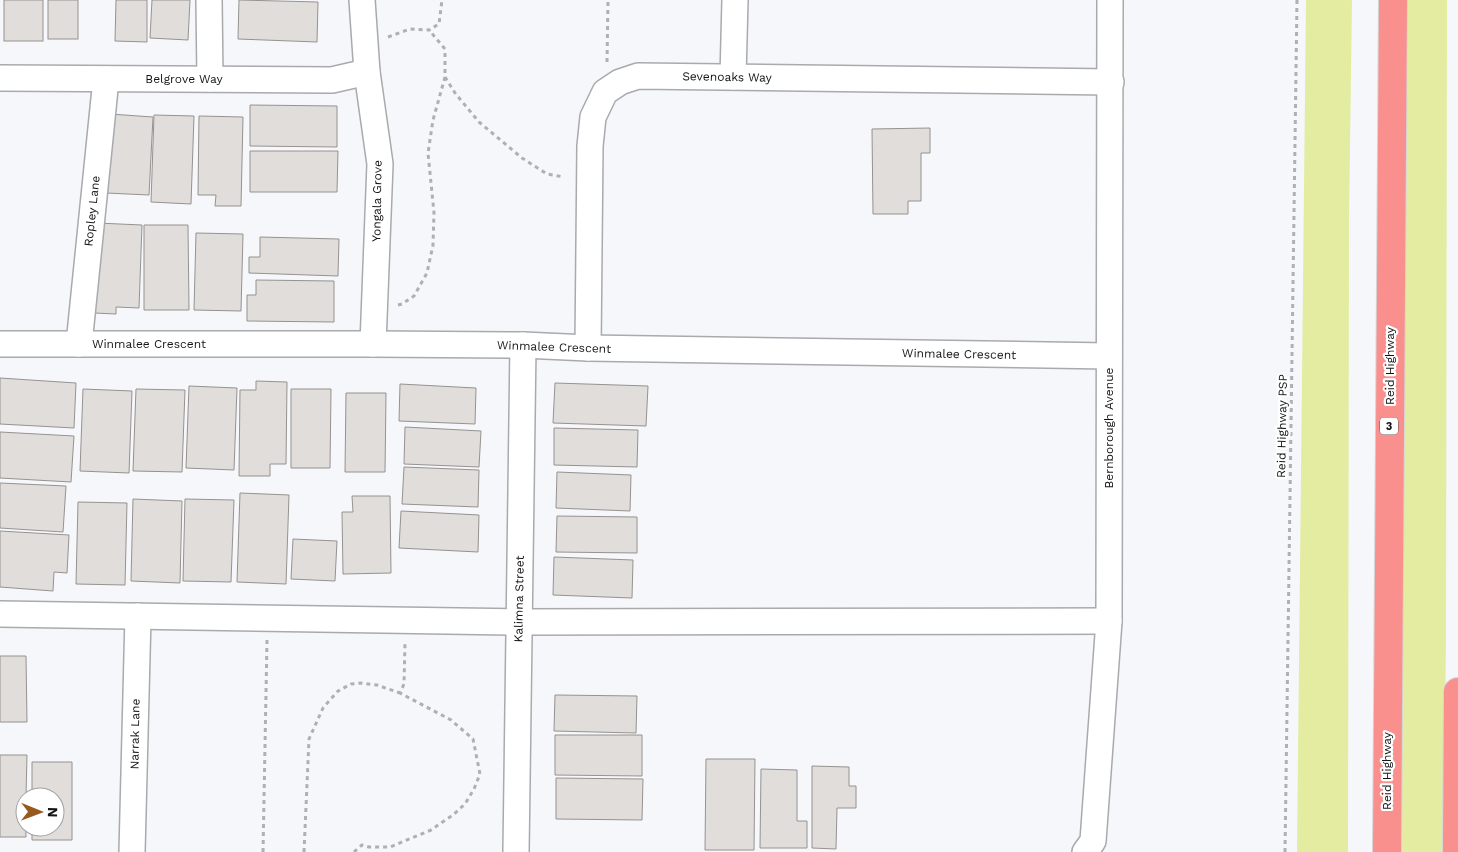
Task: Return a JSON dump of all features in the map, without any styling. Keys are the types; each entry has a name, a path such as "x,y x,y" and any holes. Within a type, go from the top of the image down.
{"highway":[{"name":"Reid Highway","path":"1387,852 1393,0"},
{"path":"1457,852 1458,692"}],"street":[{"path":"209,0 210,79"},
{"name":"Yongala Grove","path":"362,0 367,72 380,164 373,344"},
{"path":"733,77 735,0"},
{"name":"Bernborough Avenue","path":"1085,852 1093,841 1109,621 1110,0"},
{"name":"Belgrove Way","path":"0,78 332,80 367,72"},
{"name":"Sevenoaks Way","path":"588,348 590,146 593,117 605,92 620,82 638,76 1111,82"},
{"name":"Ropley Lane","path":"79,344 106,79"},
{"name":"Winmalee Crescent","path":"0,344 522,345 588,348 1109,356"},
{"name":"Kalimna Street","path":"516,852 522,345"},
{"path":"0,614 518,622 1109,621"},
{"name":"Narrak Lane","path":"132,852 138,616"}],"path":[{"path":"385,38 410,28 429,30 439,24 442,0"},
{"path":"607,71 608,0"},
{"name":"Reid Highway PSP","path":"1284,852 1297,0"},
{"path":"395,306 414,296 427,274 433,244 434,213 428,153 433,120 445,77 445,49 429,30"},
{"path":"445,77 455,93 479,122 522,158 547,174 564,177"},
{"path":"263,852 267,637"},
{"path":"400,693 404,684 405,640"},
{"path":"304,852 309,738 323,708 338,691 351,684 362,683 377,685 400,693 451,720 473,739 480,774 465,804 431,830 390,847 362,846 354,852"}],"green space":[{"path":"1306,0 1352,0 1349,218 1348,852 1297,852"},
{"path":"1408,0 1447,0 1444,852 1400,852"}],"building":[{"path":"4,0 43,0 43,41 4,41"},
{"path":"48,0 78,0 78,39 48,39"},
{"path":"116,0 147,0 147,42 115,41"},
{"path":"152,0 190,0 188,40 150,38"},
{"path":"239,0 318,2 317,42 238,39"},
{"path":"250,105 337,106 337,147 250,146"},
{"path":"110,114 153,117 149,195 106,193"},
{"path":"154,115 194,116 191,204 151,202"},
{"path":"199,116 243,117 241,206 215,206 216,195 198,195"},
{"path":"930,128 930,153 921,153 921,201 908,201 908,214 873,214 872,129"},
{"path":"250,151 338,151 337,192 250,192"},
{"path":"97,223 142,225 139,308 116,307 116,314 94,313"},
{"path":"144,225 188,225 189,310 144,310"},
{"path":"196,233 243,234 241,311 194,310"},
{"path":"260,237 339,239 338,276 249,273 249,257 260,257"},
{"path":"256,280 334,281 334,322 247,321 247,295 256,295"},
{"path":"0,378 76,383 74,428 0,424"},
{"path":"256,381 287,382 286,464 270,464 270,476 239,476 240,390 256,390"},
{"path":"555,383 648,386 646,426 553,423"},
{"path":"400,384 476,388 475,424 399,421"},
{"path":"189,386 237,388 234,470 186,468"},
{"path":"83,389 132,391 129,473 80,471"},
{"path":"136,389 185,390 182,472 133,471"},
{"path":"291,389 331,389 330,468 291,468"},
{"path":"346,393 386,393 385,472 345,472"},
{"path":"405,427 481,431 479,467 404,464"},
{"path":"554,428 638,430 637,467 554,465"},
{"path":"0,432 74,436 71,482 0,478"},
{"path":"404,467 479,470 478,507 402,504"},
{"path":"557,472 631,475 630,511 556,508"},
{"path":"0,483 66,486 63,532 0,528"},
{"path":"240,493 289,495 286,584 237,582"},
{"path":"352,496 390,496 391,573 343,574 342,512 353,512"},
{"path":"133,499 182,501 180,583 131,581"},
{"path":"185,499 234,500 231,582 183,581"},
{"path":"78,502 127,503 125,585 76,584"},
{"path":"401,511 479,515 478,552 399,548"},
{"path":"557,516 637,517 637,553 556,552"},
{"path":"0,531 69,535 67,573 54,572 53,591 0,587"},
{"path":"293,539 337,541 335,581 291,579"},
{"path":"554,557 633,560 632,598 553,595"},
{"path":"0,656 26,656 27,722 0,722"},
{"path":"555,695 637,696 636,733 554,731"},
{"path":"555,735 642,735 642,776 555,775"},
{"path":"0,755 27,755 26,787 15,787 15,837 0,837"},
{"path":"706,759 755,759 754,850 705,850"},
{"path":"32,762 72,762 72,840 32,840 32,837 65,837 65,787 32,787"},
{"path":"812,766 849,767 849,786 856,786 856,808 837,808 836,849 812,848"},
{"path":"761,769 797,770 797,821 807,821 807,848 760,848"},
{"path":"556,778 643,779 642,820 556,819"}]}
